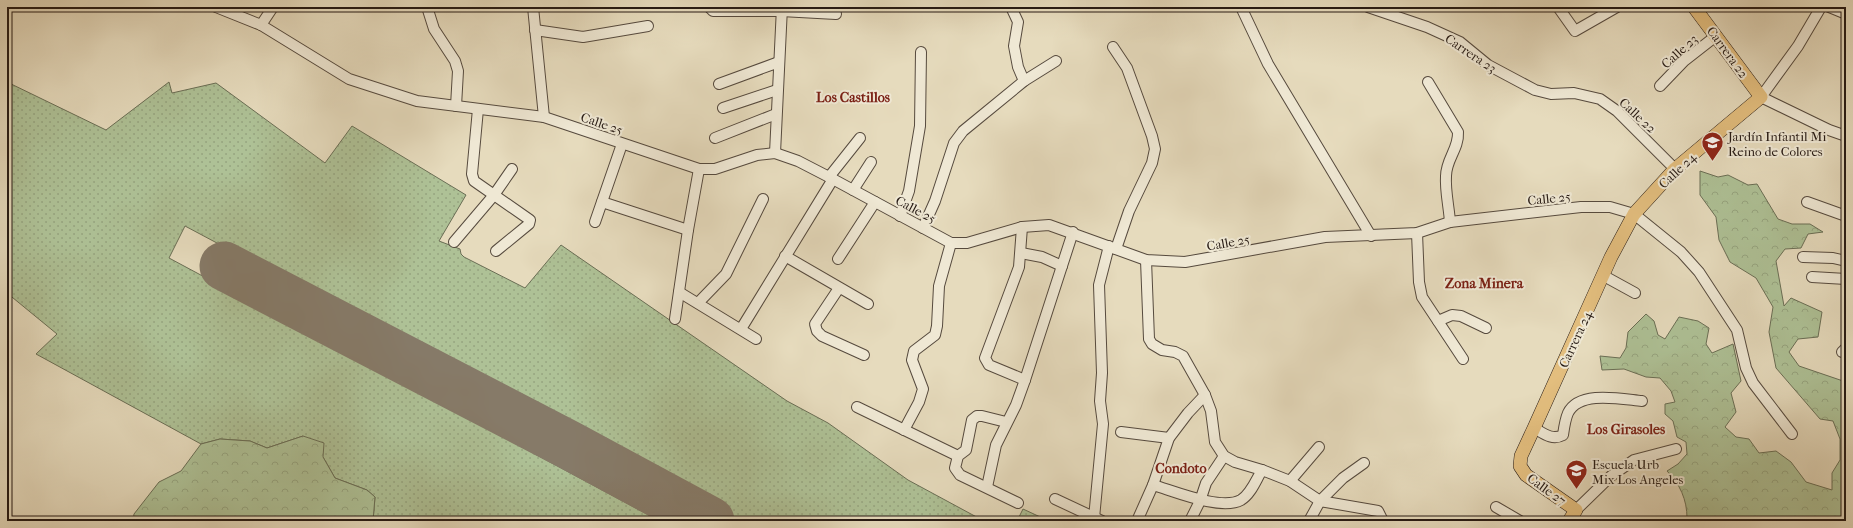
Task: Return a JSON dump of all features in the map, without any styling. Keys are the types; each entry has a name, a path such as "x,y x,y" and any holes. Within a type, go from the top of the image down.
{"main road":[{"name":"Carrera 22","path":"1694,7 1761,97"},
{"name":"Calle 24","path":"1634,214 1675,169 1761,97"},
{"name":"Carrera 24","path":"1520,466 1521,456 1604,276 1611,257 1634,214"},
{"name":"Calle 27","path":"1520,466 1526,475 1572,516"}],"street":[{"name":"Calle 25","path":"216,7 261,25 349,80 417,101 544,117 699,169 715,169 757,155 774,153 798,161 951,243 967,243 1022,227 1049,224 1146,260 1184,262 1325,237 1417,233 1450,222 1581,207 1610,207 1634,214"},
{"path":"261,25 273,7"},
{"path":"533,7 544,117"},
{"path":"709,7 713,11 781,9 836,14"},
{"path":"1011,7 1018,22 1014,46 1018,67 1024,81"},
{"path":"1241,7 1268,64 1371,236"},
{"name":"Carrera 23","path":"1368,7 1427,27 1460,42 1488,65 1535,90 1551,94 1574,93"},
{"path":"1558,7 1575,31 1617,7"},
{"path":"1821,7 1798,46 1761,97 1829,130 1846,136"},
{"path":"1829,7 1846,14"},
{"path":"774,153 781,9"},
{"path":"428,10 434,29 455,61 458,71 456,106"},
{"path":"536,30 583,37 648,26"},
{"name":"Calle 23","path":"1660,86 1684,61 1716,36"},
{"path":"1055,499 1098,520 1103,424 1100,401 1102,373 1099,285 1112,247 1152,163 1155,149 1152,136 1127,68 1113,47"},
{"path":"900,216 909,191 920,126 921,52"},
{"path":"923,228 935,201 954,143 963,131 1024,81 1056,61"},
{"path":"719,84 779,62"},
{"path":"1428,82 1458,132 1458,141 1448,164 1446,176 1450,222"},
{"path":"723,108 778,90"},
{"name":"Calle 22","path":"1574,93 1600,99 1617,111 1675,169"},
{"path":"478,109 472,178 474,182 529,219 530,222 496,251"},
{"path":"715,138 776,114"},
{"path":"740,329 786,256 831,178 860,138"},
{"path":"595,222 622,144"},
{"path":"853,190 871,162"},
{"path":"454,242 494,195 512,168"},
{"path":"675,319 688,230 699,169"},
{"path":"698,303 726,274 763,198"},
{"path":"602,202 688,230"},
{"path":"838,259 875,202"},
{"path":"1807,202 1846,216"},
{"path":"1634,214 1681,252 1699,272 1737,330 1746,368 1753,383 1792,434"},
{"path":"1022,227 1019,267 985,358 989,365 1025,380"},
{"path":"987,487 996,444 1016,405 1073,232"},
{"path":"1417,233 1422,297 1463,359"},
{"path":"904,430 919,402 923,389 912,360 914,351 935,335 939,286 951,243"},
{"path":"1021,253 1042,257 1062,266"},
{"path":"786,256 868,304"},
{"path":"1803,257 1833,258 1846,261"},
{"path":"1146,260 1149,339 1152,344 1162,350 1175,352 1183,356 1205,395 1211,411 1215,442 1224,456 1235,462 1262,470 1290,481 1320,501 1378,511 1383,521"},
{"path":"1604,276 1634,293"},
{"path":"1812,277 1846,279"},
{"path":"840,288 815,324 817,331 822,336 864,355"},
{"path":"679,292 756,339"},
{"path":"1438,322 1452,315 1461,316 1486,328"},
{"path":"1137,521 1153,485 1168,438 1188,412 1205,395"},
{"path":"1534,428 1553,438 1563,435 1568,413 1577,403 1594,397 1642,400"},
{"path":"857,408 950,454 958,456"},
{"path":"1006,422 982,416 977,416 972,420 966,450 958,456 955,468 957,472 1018,503"},
{"path":"1121,432 1168,438"},
{"path":"1290,481 1319,447"},
{"path":"1572,516 1611,476 1634,460 1676,449"},
{"path":"1190,521 1200,501 1206,483 1224,456"},
{"path":"1309,521 1320,501 1343,478 1364,463"},
{"path":"1153,485 1200,501 1231,503 1240,500 1248,494 1262,470"},
{"path":"1496,507 1520,521"}],"green space":[{"path":"7,82 106,130 169,82 172,93 216,83 325,163 352,126 466,195 439,241 460,249 461,254 464,257 525,288 561,245 787,401 828,423 908,480 984,521 739,521 185,226 169,258 660,521 373,521 375,497 367,490 335,478 323,457 303,436 267,448 250,441 220,439 201,444 36,354 57,334 7,293"},
{"path":"1700,171 1718,177 1728,175 1748,185 1757,184 1778,219 1792,224 1810,224 1823,232 1808,234 1801,248 1785,249 1776,261 1784,306 1791,298 1822,312 1818,337 1798,339 1789,352 1799,366 1846,382 1846,521 1684,521 1687,518 1687,511 1682,493 1676,481 1667,471 1678,464 1687,454 1686,442 1677,437 1673,421 1665,414 1665,404 1675,402 1671,391 1660,378 1646,377 1624,369 1602,370 1600,356 1620,358 1626,348 1628,332 1646,314 1654,321 1658,335 1665,339 1679,317 1698,321 1709,328 1706,344 1712,353 1733,344 1741,381 1731,393 1736,412 1725,427 1736,437 1749,439 1759,453 1776,451 1791,462 1806,482 1832,490 1832,473 1840,460 1840,439 1833,421 1820,419 1776,368 1769,332 1773,307 1756,278 1730,262 1719,240 1716,217 1700,195"},
{"path":"303,436 324,443 323,457 335,478 367,490 375,497 373,521 133,521 134,514 159,482 181,471 201,444 220,439 250,441 267,448"},
{"path":"1023,509 1049,521 1017,521"}],"runway":[{"path":"224,266 569,445 710,521"}],"place":[{"name":"Jardín Infantil Mi Reino de Colores","path":"1713,162"},
{"name":"Escuela Urb Mix Los Angeles","path":"1577,490"}],"district":[{"name":"Los Castillos","path":"853,97"},
{"name":"Zona Minera","path":"1484,283"},
{"name":"Los Girasoles","path":"1626,429"},
{"name":"Condoto","path":"1181,468"}]}
